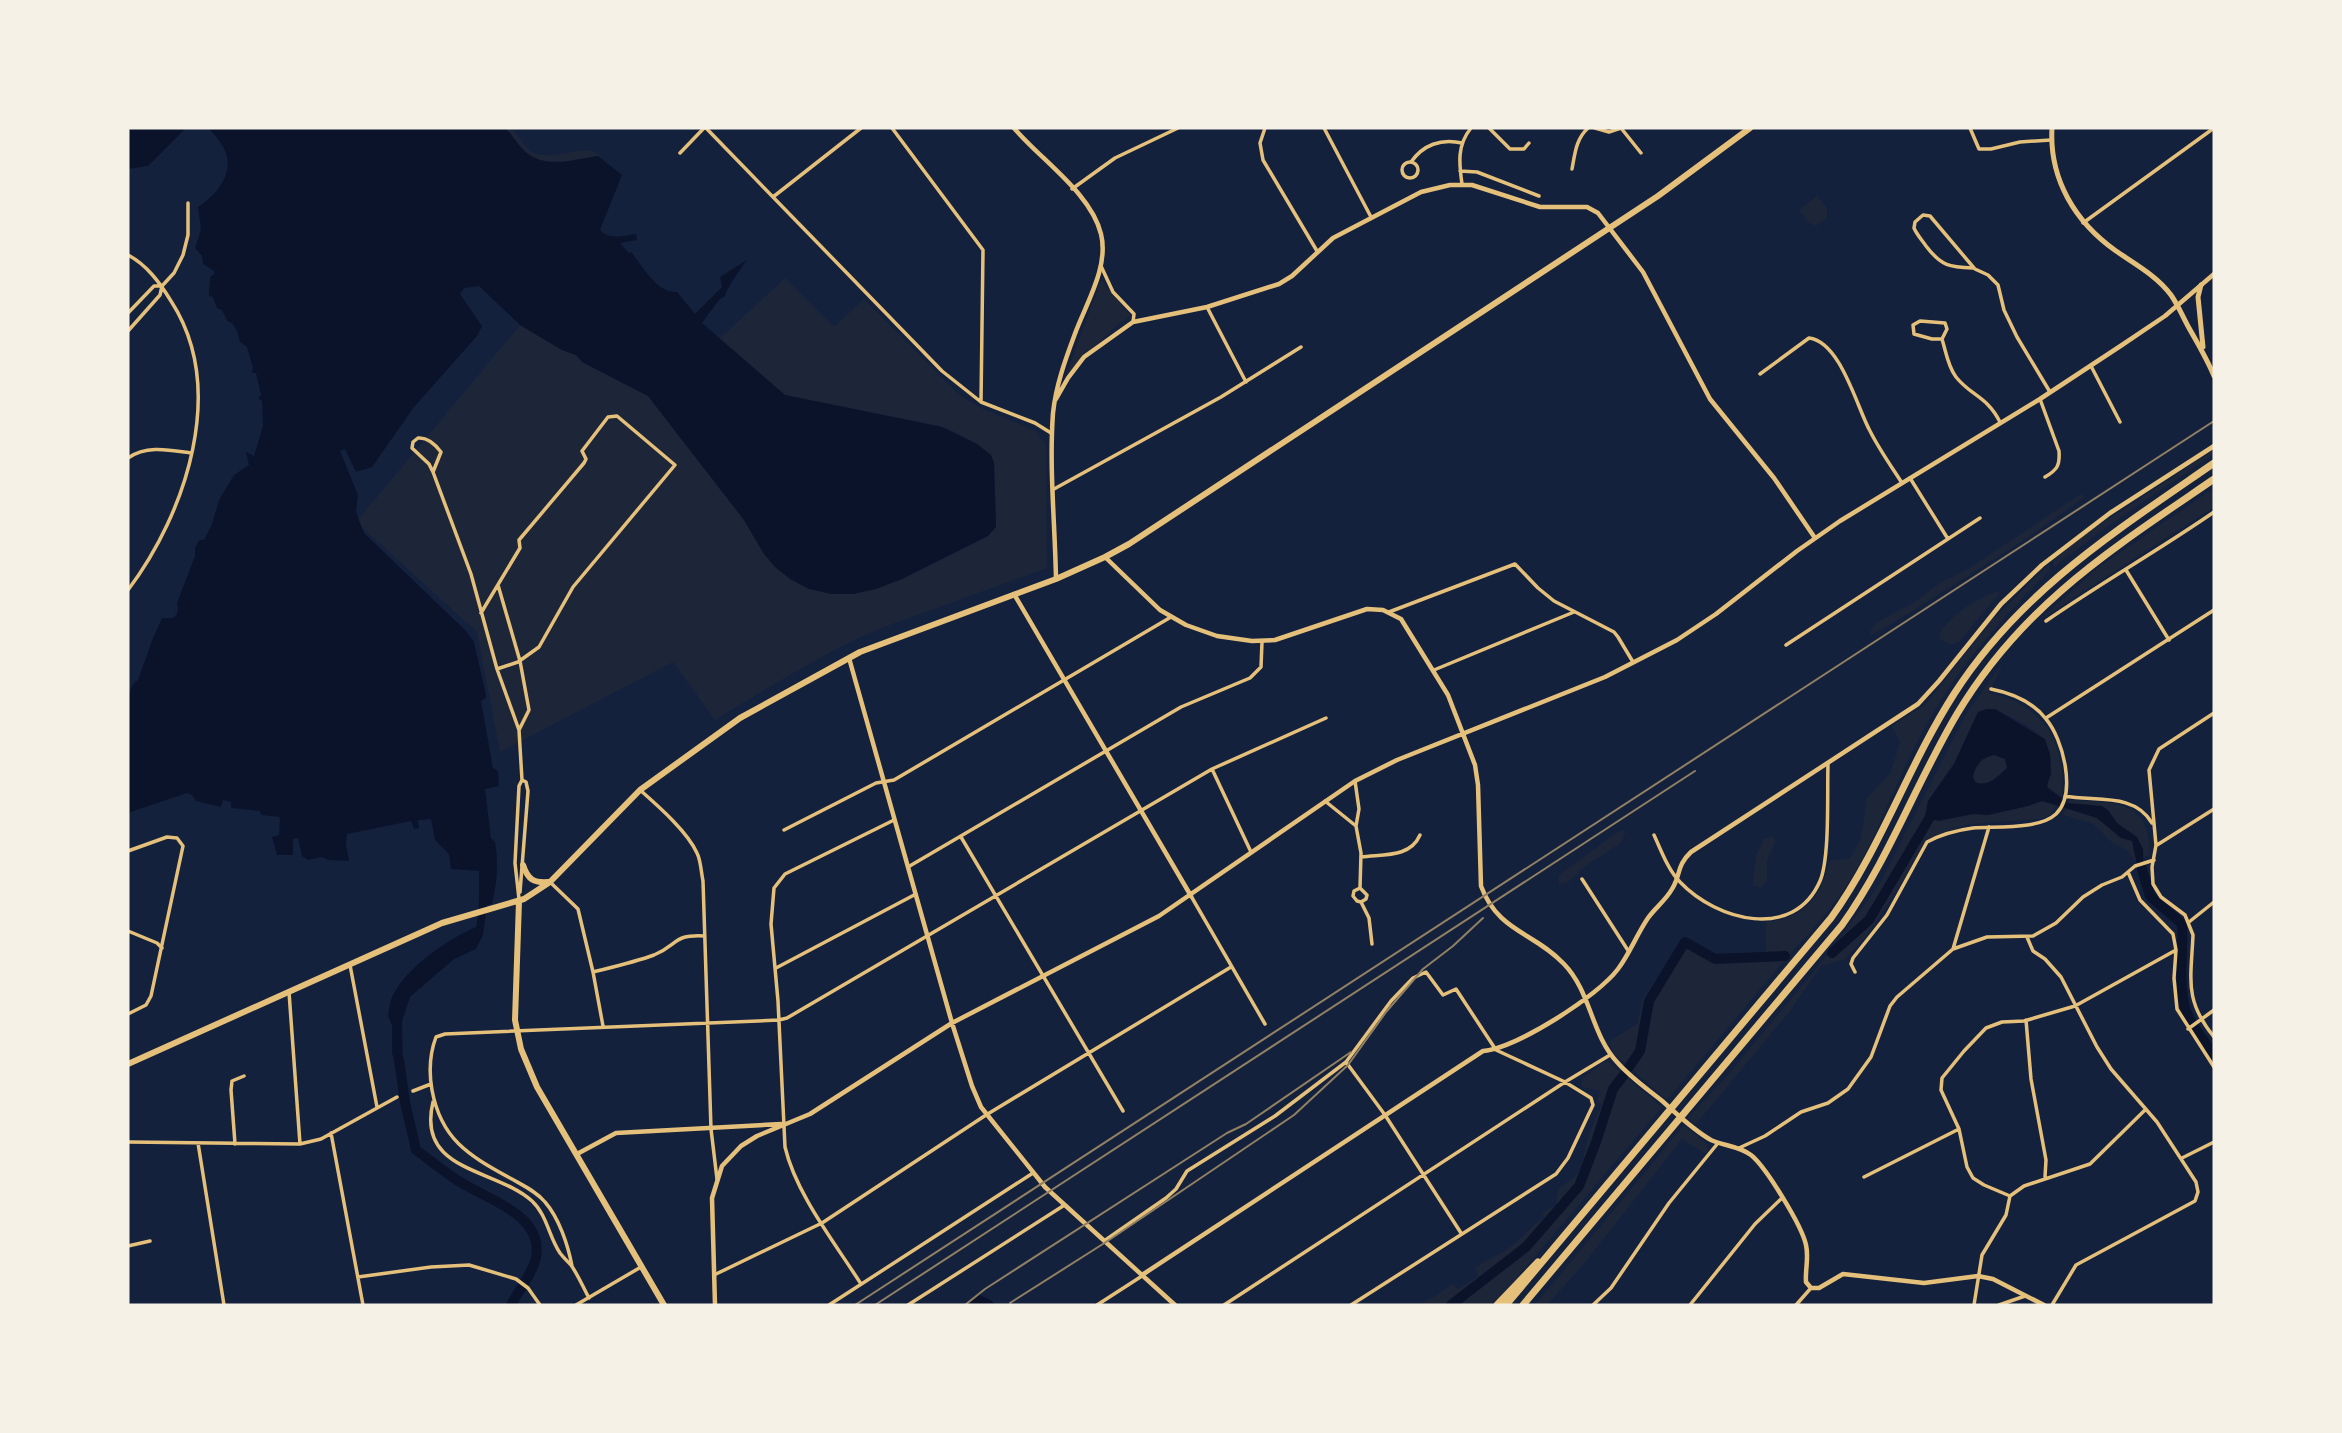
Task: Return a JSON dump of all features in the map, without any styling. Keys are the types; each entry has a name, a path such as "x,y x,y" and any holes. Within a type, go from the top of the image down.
{"highway":[{"path":"1506,1305 1832,918 1868,861 1943,712 1994,639 2039,591 2073,562 2214,463"},
{"path":"1523,1305 1842,925 1878,869 1958,712 2010,641 2074,578 2214,479"},
{"path":"1497,1305 1525,1274 1559,1243"}],"main road":[{"path":"128,1064 442,923 519,901 550,882 640,790 740,718 881,643 1056,579 1105,557 1173,516 1609,227 1750,128"},
{"path":"2052,128 2052,152 2066,197 2083,223 2106,244 2150,274 2171,295 2214,376"},
{"path":"2201,285 2198,298 2204,353"},
{"path":"523,865 528,878 536,883 550,882"},
{"path":"519,901 515,1002 521,1049 537,1087 663,1305"}],"street":[{"path":"680,153 705,128 942,371 981,402 1035,423 1053,434"},
{"path":"774,197 861,128"},
{"path":"891,128 983,250 981,402"},
{"path":"1014,128 1086,204 1100,232 1103,245 1100,265 1063,368 1056,399 1053,434 1056,579"},
{"path":"1072,189 1115,158 1178,128"},
{"path":"1265,128 1260,143 1263,160 1317,251"},
{"path":"1324,128 1371,217"},
{"path":"1462,184 1462,143 1471,128"},
{"path":"1489,128 1510,149 1524,149 1529,143"},
{"path":"1572,169 1576,147 1588,128"},
{"path":"1595,128 1609,132 1621,128 1642,153"},
{"path":"1970,128 1979,149 2051,140"},
{"path":"2083,223 2214,128"},
{"path":"1411,162 1418,170 1416,175 1410,178 1404,176 1402,170 1405,164 1411,162 1424,148 1440,142 1462,143"},
{"path":"1460,171 1477,172 1539,196"},
{"path":"1056,399 1084,357 1133,322 1207,307 1279,284 1292,276 1333,238 1421,192 1462,184 1481,187 1540,207 1587,206 1598,213 1643,272 1710,399 1762,462 1815,538"},
{"path":"128,331 160,295 162,286 174,273 183,255 188,235 188,203"},
{"path":"1975,268 1951,267 1938,260 1916,233 1915,222 1918,218 1923,215 1930,216 1975,268 1998,285 2004,310 2017,337 2050,392"},
{"path":"128,255 139,261 162,286 180,313 196,359 200,405 191,453 180,491 155,550 128,590"},
{"path":"1100,265 1113,292 1134,314 1133,322"},
{"path":"715,1305 712,1198 722,1167 741,1146 829,1103 952,1023 1140,928 1191,896 1355,780 1397,760 1579,688 1634,663 1694,629 1815,538 2040,399 2165,316 2214,274"},
{"path":"128,313 154,286 162,286"},
{"path":"1207,307 1246,382"},
{"path":"1942,339 1919,337 1914,334 1913,325 1920,321 1945,323 1947,329 1942,339 1950,367 1956,377 1983,398 2000,422"},
{"path":"1759,374 1809,338 1814,338 1834,357 1853,386 1870,432 1902,483"},
{"path":"1054,489 1246,382 1301,347"},
{"path":"2091,366 2120,422"},
{"path":"2040,399 2060,461 2055,471 2045,477"},
{"path":"481,613 520,548 519,540 584,463 586,459 582,451 608,417 617,416 676,465 573,587 539,647 520,661 497,669"},
{"path":"433,472 441,452 436,445 418,438 412,442 412,448 429,464 433,472 471,574 497,669 519,730 522,780 519,786 515,863 519,901"},
{"path":"1097,1305 1483,1051 1510,1045 1587,999 1610,978 1629,952 1649,916 1672,890 1681,862 1691,852 1908,711 1926,697 2001,604 2060,550 2110,513 2214,446"},
{"path":"128,458 161,448 191,453"},
{"path":"1910,477 1948,539"},
{"path":"2046,621 2094,587 2214,512"},
{"path":"1786,645 1980,518"},
{"path":"1105,557 1160,610 1217,636 1262,642 1289,637 1367,609 1389,612 1401,619 1434,670 1464,734 1475,765 1482,889 1500,918 1511,928 1549,949 1567,967 1587,999 1610,1055 1623,1069 1698,1132 1718,1143 1739,1148 1751,1155 1761,1166 1797,1222 1806,1243 1806,1282 1811,1288"},
{"path":"1389,612 1515,564 1538,588 1618,636 1634,663"},
{"path":"2126,569 2169,640"},
{"path":"498,585 520,661 529,710 519,730"},
{"path":"1013,594 1265,1024"},
{"path":"2046,718 2214,610"},
{"path":"1434,670 1574,612"},
{"path":"784,830 876,783 894,780 1171,617"},
{"path":"908,867 1181,707 1254,676 1263,661 1262,642"},
{"path":"849,658 971,1086 986,1115 1063,1206 1175,1305"},
{"path":"1855,972 1851,964 1853,958 1888,915 1927,842 1955,831 2044,821 2060,808 2066,785 2063,754 2046,718 2018,697 1991,689"},
{"path":"2214,713 2159,749 2149,770 2156,845 2152,877 2155,889 2161,897 2185,915 2189,922 2193,935 2191,990 2199,1021 2214,1037"},
{"path":"572,1266 559,1226 546,1203 535,1192 502,1174 449,1136 433,1100 431,1059 436,1037 445,1034 518,1030 779,1020 805,1009 1212,769 1326,718"},
{"path":"1654,835 1676,878 1705,901 1749,919 1781,918 1802,907 1813,895 1823,873 1828,764"},
{"path":"1212,769 1251,852"},
{"path":"519,901 528,791 526,782 522,780"},
{"path":"1355,780 1359,809 1356,826 1361,856 1360,888 1367,895 1361,902"},
{"path":"640,790 664,811 697,853 703,881 711,1129 717,1179"},
{"path":"2065,797 2114,799 2147,815 2152,823"},
{"path":"1324,800 1356,826"},
{"path":"2156,845 2214,809"},
{"path":"861,1284 805,1196 789,1161 784,1124 771,906 774,888 779,880 794,869 894,820"},
{"path":"1953,949 1989,827"},
{"path":"1361,856 1402,852 1416,845 1420,835"},
{"path":"128,851 167,837 177,838 183,846 156,979 146,1005 128,1014"},
{"path":"961,837 1123,1111"},
{"path":"1739,1148 1765,1136 1801,1112 1828,1103 1848,1089 1871,1056 1897,997 1953,949 1987,937 2027,937 2050,927 2083,897 2136,866 2154,860"},
{"path":"2128,872 2140,900 2172,934 2176,950 2174,999 2180,1016 2214,1068"},
{"path":"1582,879 1629,952"},
{"path":"550,882 578,909 603,1026"},
{"path":"1360,888 1353,896 1361,902 1369,918 1372,944"},
{"path":"776,968 916,894"},
{"path":"2189,922 2214,902"},
{"path":"128,931 130,935 157,943 162,948"},
{"path":"593,972 651,956 682,936 705,936"},
{"path":"2027,937 2032,951 2045,959 2061,977 2111,1069 2157,1122 2182,1158 2196,1182 2198,1192 2194,1200 2076,1265 2052,1305"},
{"path":"2010,1196 1973,1178 1967,1167 1959,1129 1941,1090 1942,1078 1986,1028 2075,1006 2176,950"},
{"path":"349,965 377,1107"},
{"path":"714,1275 822,1223 986,1115 1231,967"},
{"path":"1104,1241 1166,1198 1176,1189 1187,1171 1275,1115 1346,1062 1377,1018 1413,978 1426,972 1443,995 1456,989 1496,1050 1565,1082 1591,1098 1592,1105 1568,1158 1556,1174 1351,1305"},
{"path":"289,992 300,1144"},
{"path":"2189,1028 2214,1010"},
{"path":"2026,1020 2031,1079 2046,1160 2045,1177"},
{"path":"1223,1305 1610,1055"},
{"path":"1346,1062 1385,1115 1461,1233"},
{"path":"235,1144 232,1081 244,1076"},
{"path":"413,1091 431,1084"},
{"path":"128,1142 300,1144 321,1139 397,1097"},
{"path":"433,1100 430,1128 446,1156 531,1201 542,1216 559,1253 572,1266 589,1298"},
{"path":"1974,1305 1982,1255 2006,1215 2010,1196 2024,1186 2045,1177 2090,1164 2145,1110"},
{"path":"577,1154 613,1134 784,1124"},
{"path":"1864,1177 1959,1129"},
{"path":"331,1133 363,1305"},
{"path":"2182,1158 2214,1142"},
{"path":"198,1143 224,1305"},
{"path":"1593,1305 1611,1288 1669,1203 1718,1143"},
{"path":"829,1305 1033,1173"},
{"path":"1690,1305 1755,1224 1782,1198"},
{"path":"908,1305 1063,1206"},
{"path":"128,1246 150,1241"},
{"path":"358,1277 469,1265 516,1279 528,1288 540,1305"},
{"path":"576,1305 641,1267"},
{"path":"1796,1305 1811,1288 1843,1274 1921,1283 1978,1276 1993,1279 2044,1305"},
{"path":"1999,1305 2025,1296"}],"shaded area":[{"path":"128,128 186,128 148,166 128,169"},
{"path":"209,128 505,128 527,153 543,161 561,162 598,156 622,175 600,230 612,236 636,234 637,240 620,243 631,252 656,283 669,291 677,292 695,314 722,287 720,277 747,260 725,296 702,323 785,395 942,427 977,444 991,455 994,463 996,527 988,536 876,589 853,594 831,594 809,589 790,579 764,554 744,520 648,396 582,362 576,355 562,350 520,325 479,286 464,288 460,294 482,326 477,336 414,407 372,467 356,472 345,449 340,451 358,495 356,512 364,533 466,631 474,642 486,695 481,701 493,768 498,771 499,786 485,789 497,865 494,896 492,904 487,905 483,935 476,949 454,959 410,997 402,1021 403,1070 398,1073 392,1053 392,1025 388,1016 393,995 418,964 441,946 476,927 477,920 479,871 451,869 449,854 435,840 431,819 418,820 419,828 414,829 411,821 347,834 349,861 322,857 308,860 302,856 298,838 293,839 293,855 277,855 272,837 279,835 280,817 261,815 260,811 231,808 231,802 223,800 221,807 196,801 187,793 128,813 128,696 133,684 138,680 162,618 173,618 177,613 177,603 195,556 195,548 199,540 204,540 219,500 234,475 249,465 246,452 254,456 263,426 262,401 258,398 261,395 256,373 252,373 247,347 240,342 232,323 228,322 222,310 217,308 213,297 209,296 210,277 214,271 203,264 202,256 195,248 201,230 198,207 217,191 227,168 224,148"},
{"path":"505,128 511,128 527,148 536,154 592,151 602,155 573,161 543,161 526,153"},
{"path":"1817,196 1827,208 1827,218 1816,226 1809,223 1799,210"},
{"path":"785,278 834,327 864,299 958,394 981,408 1036,431 1046,446 1047,568 876,630 814,661 715,720 673,662 500,752 477,632 356,522 520,325 562,350 576,355 582,362 648,396 744,520 764,554 853,594 902,579 988,536 996,526 994,463 966,438 931,424 785,395 719,339"},
{"path":"1101,280 1131,316 1117,325 1066,375"},
{"path":"2214,450 2214,454 2112,523 2054,567 2053,560 2075,541"},
{"path":"2214,488 2214,507 2041,619 2096,569"},
{"path":"2081,494 2084,496 2082,499 2023,541 1871,635 1876,623 1968,569"},
{"path":"2049,564 2050,570 1984,641 1942,699 1912,752 1867,850 1844,890 1667,1100 1614,1054 1609,1041 1637,1024 1643,999 1684,937 1721,956 1766,956 1766,922 1780,920 1801,910 1816,895 1830,860 1850,859 1861,838 1867,798 1891,772 1900,742 1892,726 1925,705 1992,620"},
{"path":"2002,590 1959,642 1951,645 1940,639 1939,633 1942,629 1962,610 1984,596"},
{"path":"2003,662 1989,693 2024,706 2048,729 2060,760 2061,797 2048,788 2051,759 2043,739 2028,727 1995,709 1978,712 1954,764 1928,801 1930,817 1938,821 1973,814 1988,815 2042,801 2057,805 2048,816 2039,819 1969,824 1926,839 1900,886 1864,939 1845,959 1821,966 1790,1011 1696,1124 1688,1118 1727,1076 1833,948 1880,883 1966,714"},
{"path":"1995,709 2045,739 2050,755 2051,774 2048,788 2068,803 2102,806 2117,823 2137,837 2143,849 2144,881 2139,875 2132,841 2121,838 2097,818 2042,801 1988,815 1973,814 1938,821 1925,816 1928,801 1954,764 1978,712","holes":["1994,755 2005,759 2007,768 1996,778 1984,783 1975,782 1974,772 1982,760"]},
{"path":"1994,755 2005,759 2007,768 1988,782 1975,782 1972,777 1977,765"},
{"path":"2070,800 2115,804 2137,814 2144,823 2149,855 2135,861 2127,850 2113,843 2092,823 2063,815"},
{"path":"1619,831 1626,831 1621,843 1587,865 1568,882 1559,884 1559,875"},
{"path":"1772,836 1775,841 1767,862 1767,882 1760,888 1753,885 1756,856 1764,839"},
{"path":"1608,1062 1662,1107 1502,1295 1490,1305 1421,1305 1453,1284 1458,1289 1478,1277 1475,1268 1510,1248 1544,1217 1542,1213 1556,1205 1559,1188 1573,1178 1580,1168 1588,1136 1602,1104 1597,1101 1600,1091 1582,1087 1582,1079"},
{"path":"1684,1125 1707,1144 1706,1154 1682,1139 1582,1266 1547,1305 1535,1305"}],"waterway":[{"path":"1832,953 1869,920 1930,817 1942,810"},
{"path":"2142,869 2150,896 2182,924 2182,985 2185,1008 2214,1055"},
{"path":"1629,1067 1640,1051 1649,1001 1685,942 1715,959 1785,956"},
{"path":"399,1060 416,1150 454,1178 511,1210 523,1219 531,1230 536,1242 536,1257 529,1275 511,1305"},
{"path":"1451,1305 1526,1247 1579,1186 1613,1089 1623,1076"},
{"path":"973,1305 979,1300 989,1305"}],"railway":[{"path":"855,1305 2214,421"},
{"path":"875,1305 1695,771"},
{"path":"1010,1303 1106,1242 1294,1115 1348,1065 1386,1012 1423,969 1483,918"},
{"path":"965,1305 985,1289 1227,1133 1246,1124 1351,1052"}]}
